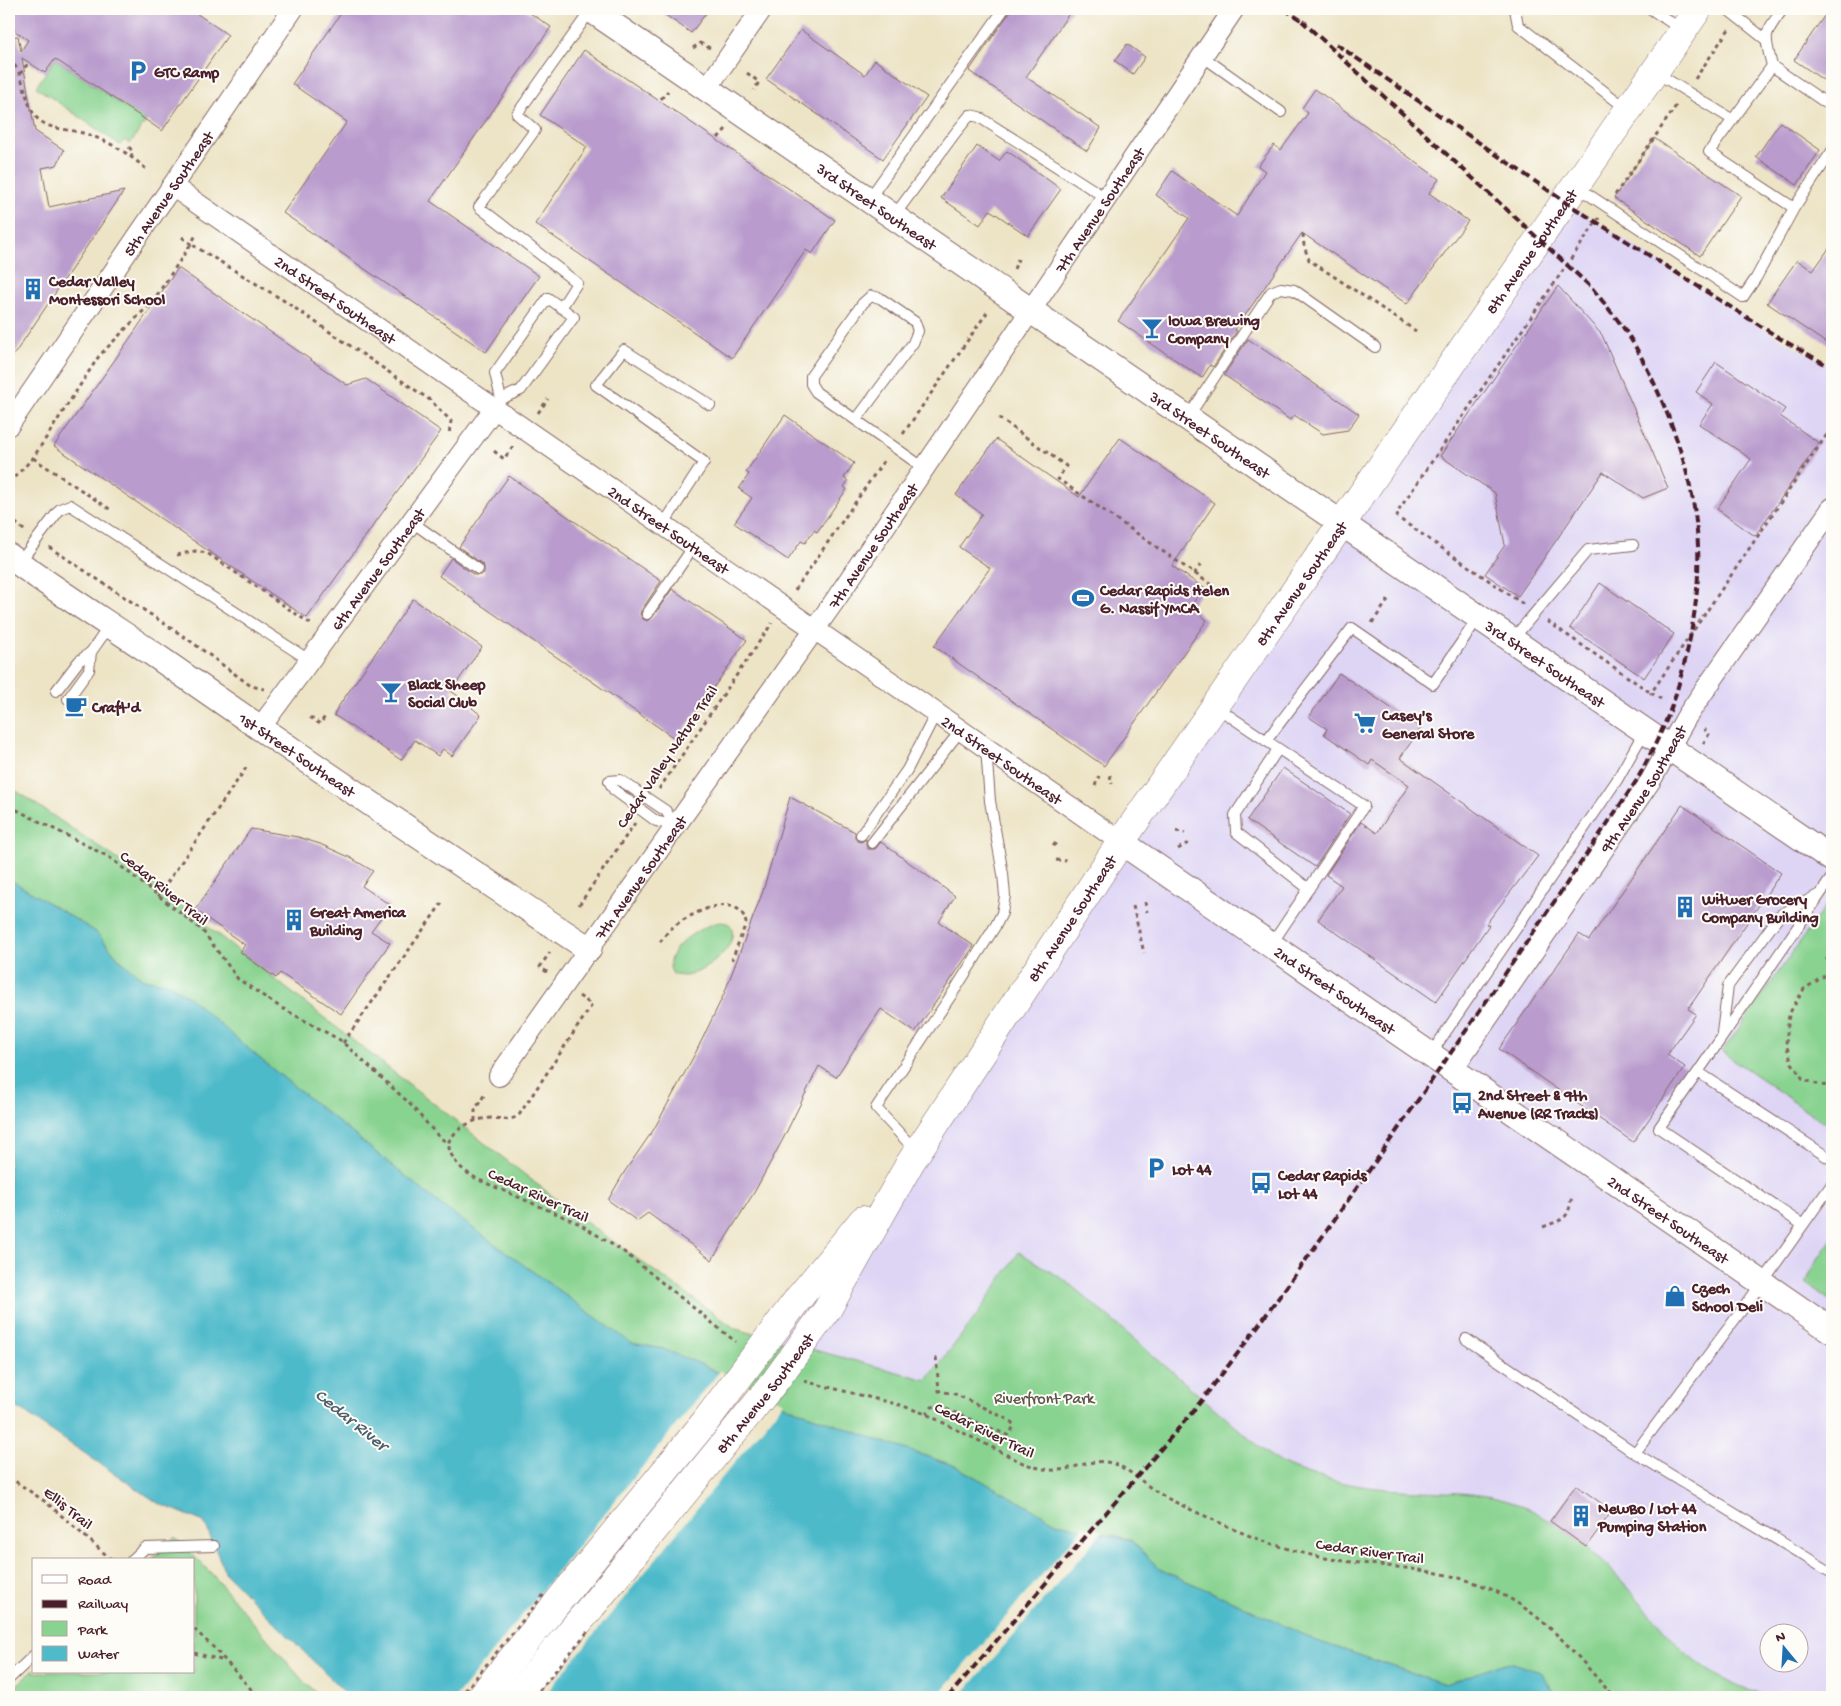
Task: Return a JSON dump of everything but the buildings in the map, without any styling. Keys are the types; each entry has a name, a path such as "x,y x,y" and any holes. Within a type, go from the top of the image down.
{"main road":[{"name":"8th Avenue Southeast","path":"516,1697 776,1380 827,1310 913,1157 1121,842 1690,20"},
{"name":"8th Avenue Southeast","path":"480,1697 705,1422 798,1299 913,1157"}],"street":[{"name":"5th Avenue Southeast","path":"9,425 293,9"},
{"name":"3rd Street Southeast","path":"591,9 1832,859"},
{"path":"707,88 762,9"},
{"name":"7th Avenue Southeast","path":"499,1076 814,629 1234,9"},
{"name":"2nd Street Southeast","path":"172,186 498,404 663,525 1832,1331"},
{"name":"6th Avenue Southeast","path":"260,728 305,657 412,522 498,404"},
{"name":"9th Avenue Southeast","path":"1452,1070 1651,780 1668,748 1702,694 1832,508"},
{"name":"1st Street Southeast","path":"14,560 30,573 110,625 589,949"}],"lane":[{"path":"561,308 577,283 479,207 535,130 517,114 591,9"},
{"path":"869,199 1004,9"},
{"path":"1515,9 1518,25 1628,110"},
{"path":"1650,9 1690,20"},
{"path":"1727,9 1765,39"},
{"path":"1783,9 1768,28 1765,39 1772,66 1832,107"},
{"path":"1202,56 1281,112"},
{"path":"1772,66 1710,152 1794,208"},
{"path":"1655,72 1733,120"},
{"path":"894,216 970,116 979,117 1106,198"},
{"path":"1576,187 1742,297 1756,278 1794,208 1832,151"},
{"path":"1188,418 1270,292 1281,288 1294,290 1375,347"},
{"path":"856,420 913,342 918,331 915,322 880,298 871,296 863,303 811,376 811,384 816,392 924,468"},
{"path":"548,298 574,317 521,390 498,404 496,373 548,298"},
{"path":"663,525 704,462 596,385 624,350 710,405"},
{"path":"14,560 37,538 60,509 70,506 305,657"},
{"path":"412,522 478,569"},
{"path":"1512,641 1588,550 1633,545"},
{"path":"647,614 694,546"},
{"path":"1266,741 1352,628 1433,684 1478,618"},
{"path":"56,691 79,660 91,652 110,625"},
{"path":"68,699 89,670 91,652"},
{"path":"1215,707 1364,806 1271,946"},
{"path":"861,835 907,770 936,713"},
{"path":"872,843 960,730"},
{"path":"1430,1055 1617,780 1644,732"},
{"path":"913,1157 876,1108 956,988 1002,913 1005,896 1004,882 990,801 986,748"},
{"path":"1278,748 1234,815 1236,832 1309,888"},
{"path":"620,780 651,800 666,811 675,826 656,821 614,790 609,781 620,780"},
{"path":"1803,1225 1658,1128 1832,877"},
{"path":"1721,1036 1728,986 1780,915 1820,894"},
{"path":"1698,1072 1832,1160"},
{"path":"1635,1454 1762,1283 1832,1184"},
{"path":"1466,1339 1635,1454 1832,1573"},
{"path":"134,1558 144,1548 214,1546"},
{"path":"9,1679 32,1657"}],"path":[{"path":"1661,699 1397,517 1400,508 1738,17"},
{"path":"693,48 700,43 710,48"},
{"path":"9,59 20,75 32,108 39,120 55,127 98,138 121,149 146,169"},
{"path":"20,75 29,62"},
{"path":"748,73 760,82 754,90"},
{"path":"661,99 668,91"},
{"path":"718,138 726,129"},
{"path":"129,147 133,152 131,156"},
{"path":"9,483 33,458 100,356 153,301 197,233"},
{"path":"1303,234 1304,246 1309,260 1416,331"},
{"path":"182,237 283,300 430,400 458,427"},
{"path":"1014,269 1018,259"},
{"path":"538,413 548,399"},
{"path":"999,418 1066,466 1058,479 1214,586"},
{"path":"449,441 451,421"},
{"path":"1651,693 1832,428"},
{"path":"494,450 504,458 515,444"},
{"path":"33,458 115,513"},
{"path":"9,517 16,524 189,640 251,686 267,690"},
{"path":"175,556 195,551 207,553 317,628 305,657"},
{"path":"1194,574 1203,562"},
{"path":"1363,634 1389,599"},
{"name":"Cedar Valley Nature Trail","path":"651,800 774,621"},
{"path":"310,717 320,724 326,715"},
{"path":"1700,726 1709,734 1702,746"},
{"path":"158,896 246,768"},
{"path":"1110,775 1112,784"},
{"path":"1096,786 1098,776"},
{"name":"Cedar River Trail","path":"9,806 109,857 202,930 238,979 343,1043 408,1102 440,1137 448,1143 456,1162 465,1172 479,1180 578,1223 624,1252 742,1347"},
{"name":"Cedar Valley Nature Trail","path":"579,905 643,812"},
{"path":"1176,831 1185,833"},
{"path":"1053,846 1058,841"},
{"path":"1178,849 1188,843"},
{"path":"1056,860 1066,861"},
{"path":"1145,902 1147,912"},
{"path":"343,1043 442,903"},
{"path":"1133,906 1144,952"},
{"path":"660,942 671,929 701,910 712,907 731,907 739,910 745,917 746,923 732,960"},
{"path":"550,952 540,967 552,975"},
{"path":"1826,958 1832,964"},
{"path":"1832,971 1804,989 1789,1014 1786,1044 1792,1063 1803,1079 1820,1086 1832,1086"},
{"path":"448,1143 461,1128 475,1120 493,1118 508,1120 514,1119 519,1115 592,1005 579,995"},
{"path":"475,1120 477,1105 499,1076"},
{"path":"1543,1228 1562,1220 1569,1213 1572,1195"},
{"path":"926,1414 932,1407 939,1406 1007,1436 1014,1426 1009,1420 955,1394 939,1391 936,1356"},
{"name":"Cedar River Trail","path":"800,1379 808,1383 900,1405 926,1414 1038,1469 1062,1470 1101,1461 1119,1465 1148,1487 1177,1504 1237,1531 1278,1546 1328,1559 1433,1571 1482,1586 1524,1608 1542,1621 1575,1652 1614,1697"},
{"name":"Ellis Trail","path":"9,1477 47,1504 110,1558"},
{"path":"195,1630 258,1697"},
{"path":"195,1653 226,1662"}],"shaded area":[{"path":"1565,202 1781,339 1832,366 1832,1697 1555,1697 751,1380"}],"green space":[{"path":"55,59 146,121 130,144 124,140 120,145 36,87"},
{"name":"Riverfront Park","path":"9,786 148,880 584,1221 736,1329 927,1380 977,1315 1019,1252 1066,1281 1269,1455 1280,1462 1318,1477 1359,1486 1482,1495 1498,1498 1529,1509 1558,1525 1585,1546 1621,1580 1671,1638 1697,1662 1732,1683 1771,1697 1558,1697 1540,1672 1509,1662 1445,1684 1314,1640 1239,1604 1161,1570 1130,1539 1058,1523 955,1466 788,1407 703,1365 663,1349 631,1343 441,1205 265,1063 190,999 171,985 143,979 120,960 96,932 9,879"},
{"path":"1826,905 1832,910 1832,1128 1722,1052"},
{"path":"720,922 729,924 732,929 732,937 724,952 709,965 693,974 686,976 674,975 670,967 671,958 676,949 692,934 702,928"},
{"path":"1832,1238 1832,1302 1806,1283 1814,1265"},
{"path":"175,1537 212,1574 304,1682 321,1697 9,1697 9,1693 32,1671 32,1674 195,1674 195,1558 153,1558"}],"water":[{"name":"Cedar River","path":"9,879 96,932 120,960 143,979 170,984 191,999 265,1063 441,1205 631,1343 663,1349 703,1365 788,1407 955,1466 1058,1523 1130,1540 1161,1570 1239,1604 1314,1640 1445,1684 1509,1662 1540,1672 1558,1697 349,1697 226,1574 204,1522 158,1503 9,1402"}],"pier":[{"path":"720,1371 784,1402 543,1697 456,1697"},
{"path":"1084,1526 1103,1531 960,1697 937,1697"}],"railway":[{"path":"1284,9 1307,24"},
{"path":"948,1697 1190,1415 1259,1325 1325,1233 1637,780 1669,713 1687,652 1697,592 1698,572 1697,532 1691,489 1679,446 1660,395 1632,340 1592,288 1302,21"},
{"path":"1336,44 1565,202 1781,339 1832,368"}],"place":[{"name":"GTC Ramp","path":"138,71"},
{"name":"Cedar Valley Montessori School","path":"33,289"},
{"name":"Iowa Brewing Company","path":"1152,328"},
{"name":"Cedar Rapids Helen G. Nassif YMCA","path":"1083,598"},
{"name":"Black Sheep Social Club","path":"391,692"},
{"name":"Craft'd","path":"76,706"},
{"name":"Casey's General Store","path":"1365,723"},
{"name":"Witwer Grocery Company Building","path":"1685,907"},
{"name":"Great America Building","path":"294,920"},
{"name":"2nd Street & 9th Avenue (RR Tracks)","path":"1462,1103"},
{"name":"Lot 44","path":"1156,1168"},
{"name":"Cedar Rapids Lot 44","path":"1261,1183"},
{"name":"Czech School Deli","path":"1675,1296"},
{"name":"NewBo / Lot 44 Pumping Station","path":"1581,1516"}]}
